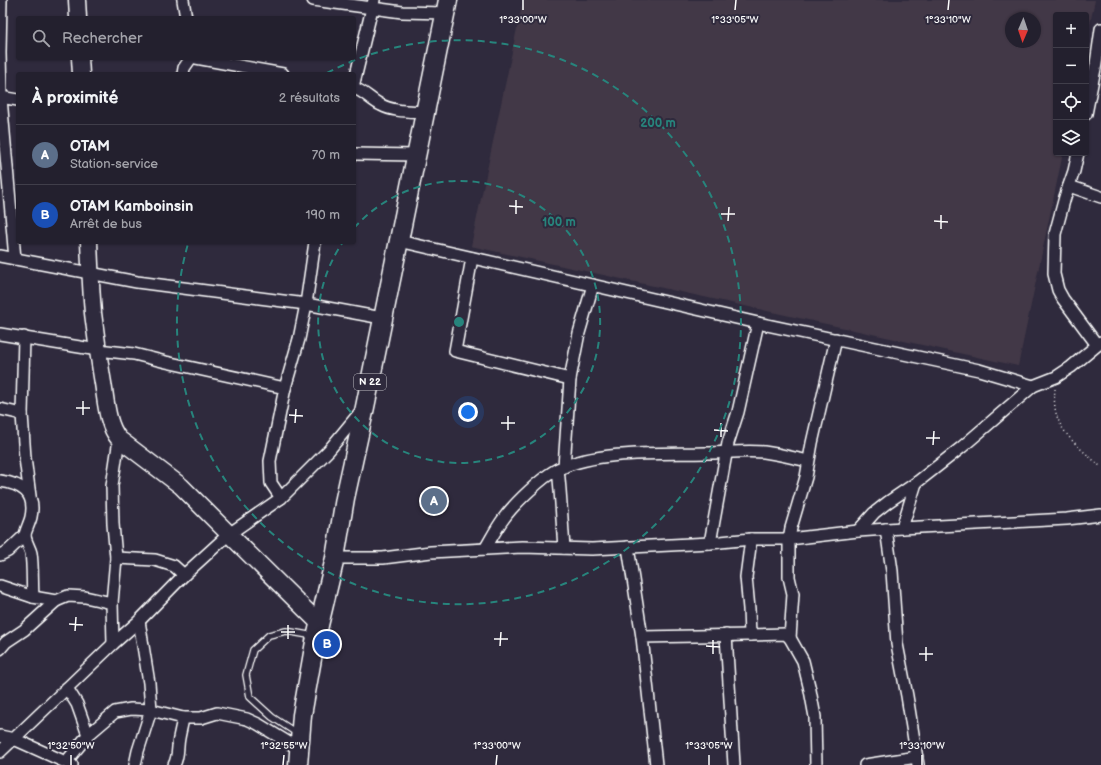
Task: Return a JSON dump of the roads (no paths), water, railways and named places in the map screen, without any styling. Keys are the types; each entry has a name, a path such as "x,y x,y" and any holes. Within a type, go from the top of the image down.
{"main road":[{"name":"N 22","path":"299,750 305,692 335,558 344,498 365,407 446,7"}],"street":[{"path":"1,0 1,98 15,259"},
{"path":"77,0 78,16"},
{"path":"183,0 186,16"},
{"path":"314,0 373,4 402,12 446,7"},
{"path":"356,75 373,4"},
{"path":"1089,99 1101,29"},
{"path":"80,60 81,72"},
{"path":"183,72 184,68 190,60"},
{"path":"207,60 272,72"},
{"path":"356,89 362,91 381,105 394,110 425,112"},
{"path":"1,98 16,100"},
{"path":"356,154 416,155"},
{"path":"858,531 874,513 916,483 962,447 1033,386 1056,377 1099,344 1063,299 1058,290 1054,274 1055,234 1077,156"},
{"path":"1069,186 1101,197"},
{"path":"399,241 758,323 979,370 1033,386"},
{"path":"89,244 93,312 98,350 107,407 115,434 181,486 229,534 318,630"},
{"path":"281,498 271,483 270,461 285,388 299,339 315,244"},
{"path":"0,256 137,282 306,304 382,318"},
{"path":"472,258 455,351 570,379"},
{"path":"564,548 561,514 561,468 570,379 579,334 593,285"},
{"path":"710,543 728,443 738,412 758,323"},
{"path":"0,334 98,350 134,354 285,388"},
{"path":"0,555 25,535 32,516 32,503 25,458 22,414 24,337"},
{"path":"790,638 793,594 789,576 789,539 792,520 806,477 808,461 836,339"},
{"path":"0,752 139,621 184,575 229,534 281,498 329,450 365,407"},
{"path":"0,409 22,414"},
{"path":"113,644 112,603 116,558 112,486 119,438"},
{"path":"485,549 504,518 525,496 548,475 561,468 581,461 632,454 726,453 746,451 766,452 808,461"},
{"path":"0,481 9,482 18,486 25,490 30,496"},
{"path":"902,528 916,483"},
{"path":"335,558 383,558 431,552 522,547 592,549 710,543 750,539 789,539 858,531 1067,519 1101,515"},
{"path":"865,765 917,761 897,644 892,571 886,529"},
{"path":"25,535 31,554 33,597"},
{"path":"750,539 746,577 750,635"},
{"path":"628,547 642,637 656,765"},
{"path":"116,558 155,560 174,566 184,575"},
{"path":"0,586 33,597 56,601"},
{"path":"0,649 6,642 24,630 56,601 68,596 85,597 112,603"},
{"path":"135,765 138,750 151,710 149,683 139,621"},
{"path":"642,637 786,634 790,638 803,661 810,690 815,717 816,765"},
{"path":"726,635 734,765"},
{"path":"67,688 77,704 88,735"},
{"path":"0,736 14,739 69,763 88,735 115,712 131,709 151,710 183,718 201,718 217,713 247,719 258,724 299,750"},
{"path":"174,765 178,752 178,740 183,718"}],"lane":[{"path":"299,750 272,717 250,697 246,675 253,650 269,635 286,631 318,630"}],"place":[{"name":"OTAM","path":"434,501"},
{"name":"OTAM Kamboinsin","path":"327,644"}]}
